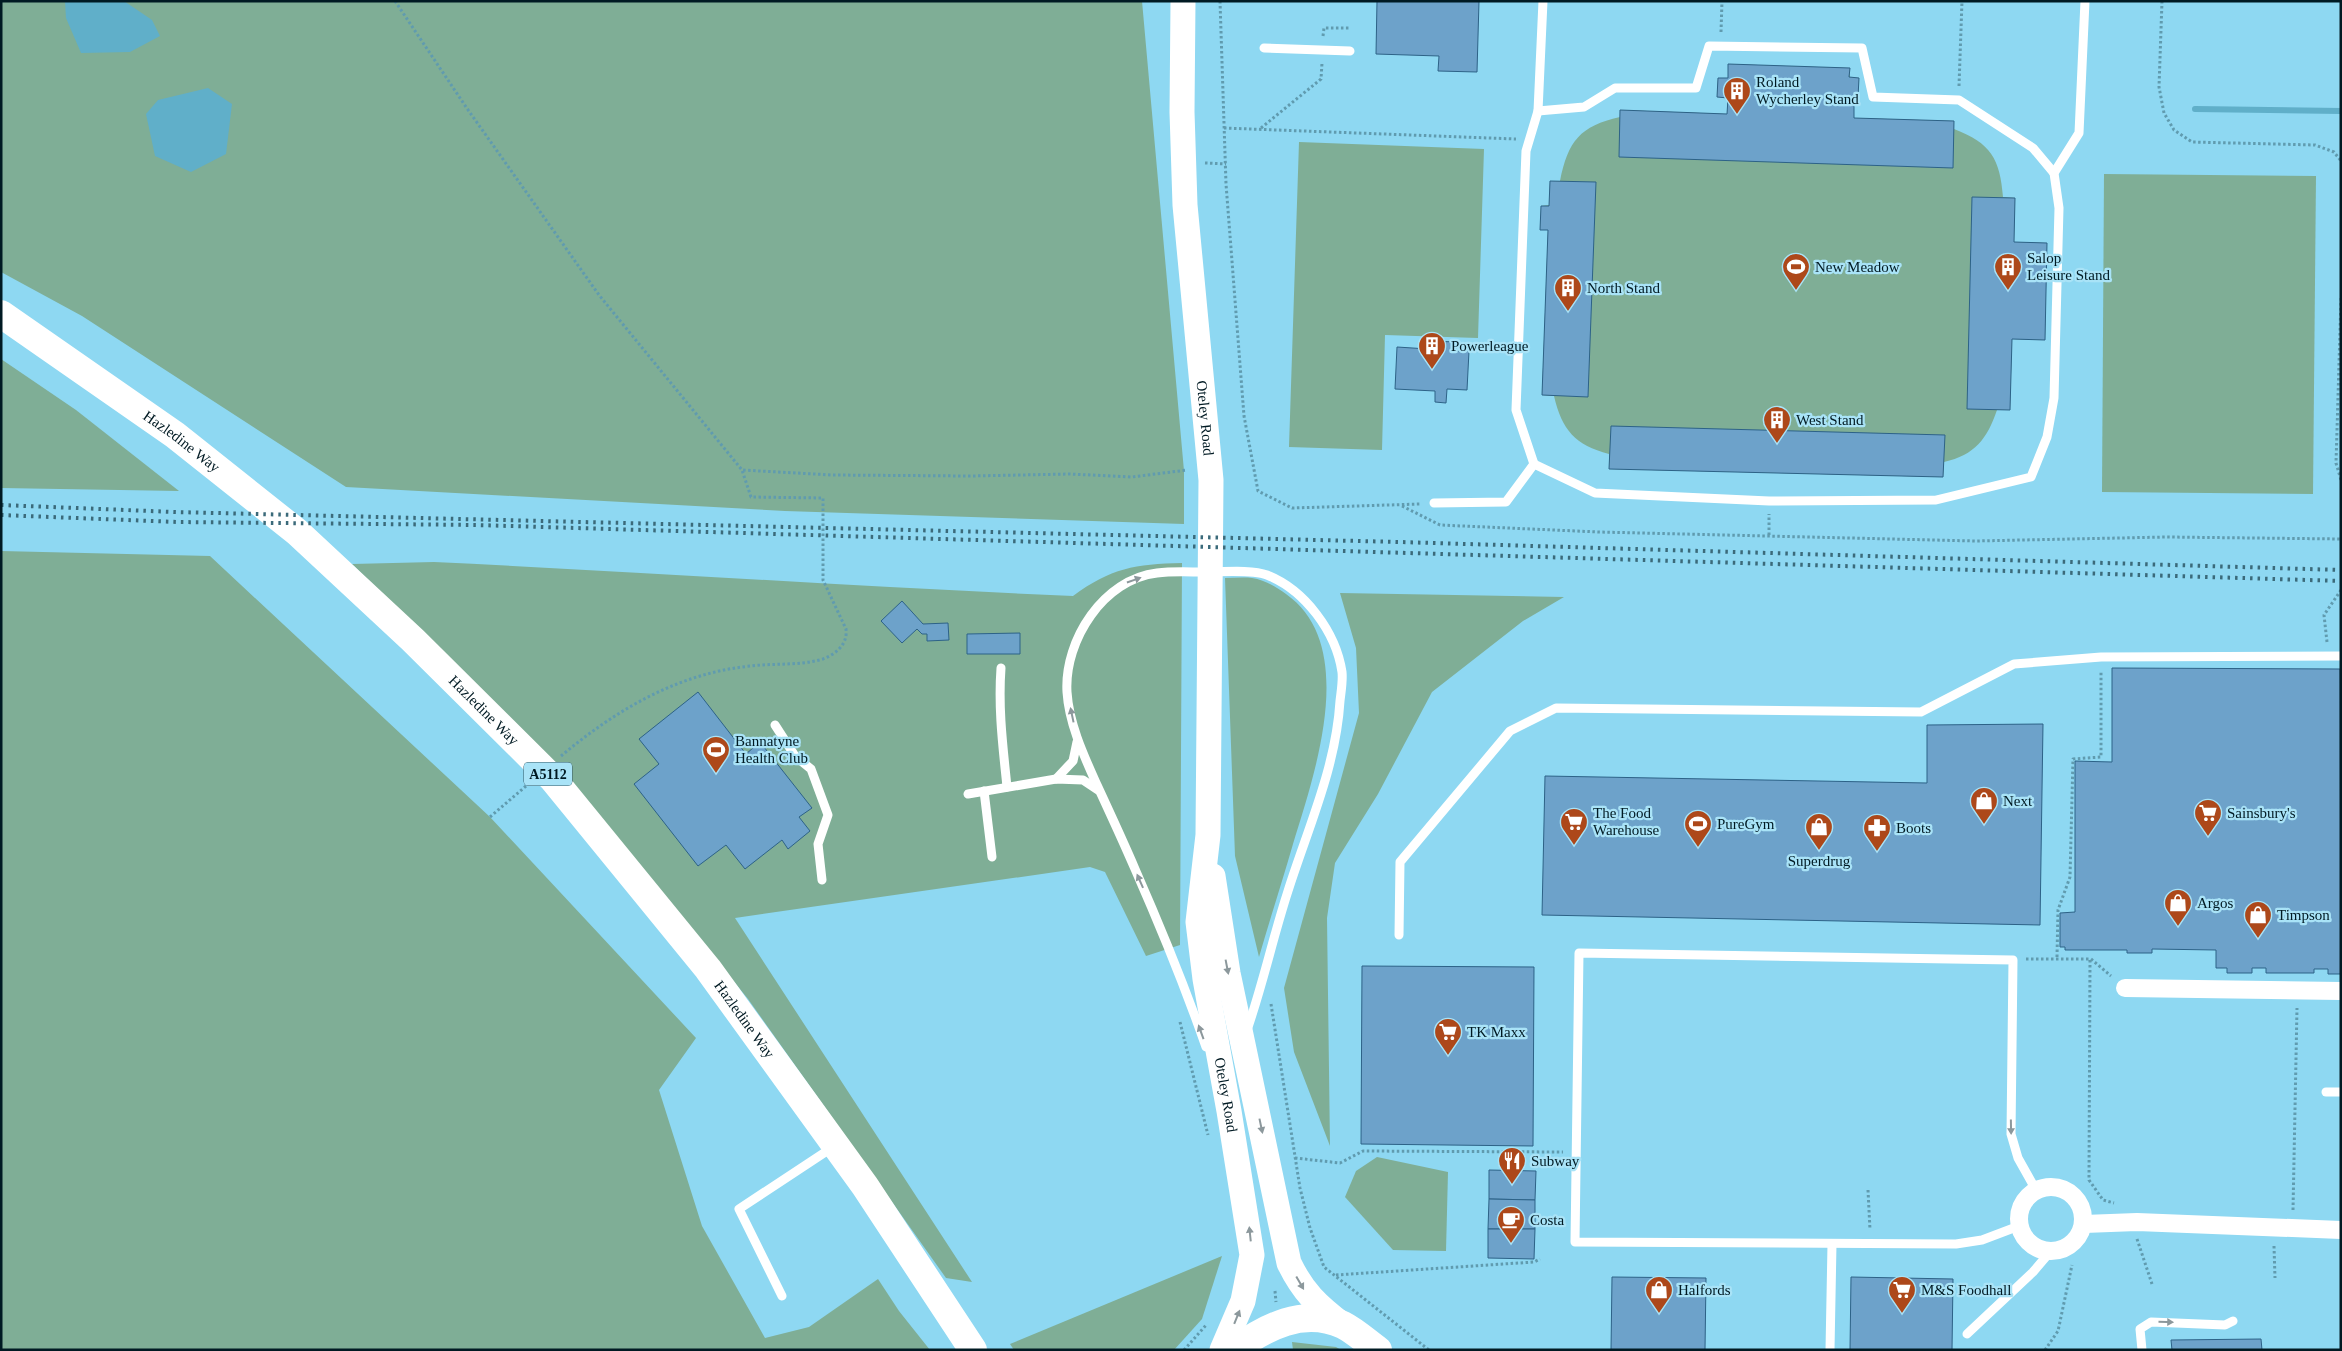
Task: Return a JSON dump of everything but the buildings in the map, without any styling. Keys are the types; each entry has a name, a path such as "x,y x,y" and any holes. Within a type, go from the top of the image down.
{"main road":[{"name":"Oteley Road","path":"1183,1 1182,112 1185,206 1211,480 1208,835 1198,922 1205,979 1230,1111 1252,1255 1243,1301 1222,1350"},
{"name":"Hazledine Way","path":"1,314 175,435 297,532 413,640 545,771 708,969 835,1145 973,1350"},
{"name":"Oteley Road","path":"1208,835 1218,920 1289,1263 1305,1292 1320,1308 1343,1325"},
{"path":"1234,1350 1279,1322 1299,1319 1319,1319 1343,1325 1378,1350"}],"street":[{"path":"2124,988 2341,991"},
{"path":"2056,1187 2074,1196 2084,1214 2084,1224 2080,1233 2068,1247 2050,1252 2039,1250 2030,1244 2019,1226 2019,1215 2022,1205 2036,1190 2056,1187"},
{"path":"2084,1224 2137,1222 2341,1230"}],"lane":[{"path":"1538,111 1584,107 1615,88 1696,88 1709,46 1862,48 1873,97 1959,100 2033,148 2054,173 2059,208 2054,398 2047,437 2031,477 1936,500 1770,501 1595,493 1534,464 1516,410 1526,151 1538,111 1543,1"},
{"path":"2054,173 2079,133 2084,1"},
{"path":"1264,48 1350,50"},
{"path":"1434,503 1506,502 1534,464"},
{"path":"1230,1111 1175,959 1100,791 1087,767 1067,693 1068,669 1086,623 1102,602 1125,583 1156,573 1265,574 1288,587 1304,600 1331,634 1342,673 1339,722 1329,768 1287,893 1262,989 1243,1040"},
{"path":"1399,935 1400,862 1510,731 1556,708 1921,712 2014,664 2101,657 2341,656"},
{"path":"1000,668 1000,728 1008,787"},
{"path":"775,725 795,756 811,770 828,814 818,844 822,880"},
{"path":"1056,779 1073,761 1078,737"},
{"path":"968,794 1056,779 1084,780 1100,791"},
{"path":"984,791 992,857"},
{"path":"2019,1226 1982,1240 1956,1244 1575,1242 1579,953 2013,960 2011,1134 2013,1147 2036,1190"},
{"path":"2326,1092 2341,1092"},
{"path":"782,1296 739,1210 835,1145"},
{"path":"1830,1350 1832,1244"},
{"path":"1967,1334 2033,1272 2050,1252"},
{"path":"2142,1350 2140,1329 2151,1322 2225,1324 2233,1321"}],"path":[{"path":"395,1 466,107 599,295 742,470 751,497 823,498 823,580 846,628 847,636 838,652 799,664 751,666 702,674 636,702 592,730"},
{"path":"1220,1 1226,164 1244,416 1258,491 1292,508 1402,506 1434,503"},
{"path":"1721,32 1722,1"},
{"path":"1959,100 1962,1"},
{"path":"2162,1 2159,87 2164,113 2174,130 2192,142 2315,144 2334,152 2341,161"},
{"path":"1260,128 1321,79 1324,28 1350,28"},
{"path":"1224,128 1530,140"},
{"path":"1211,163 1226,164"},
{"path":"2341,298 2336,464 2341,480"},
{"path":"742,470 832,475 970,476 1070,474 1132,477 1184,471"},
{"path":"1769,535 1770,501"},
{"path":"1402,506 1440,526 1975,541 2167,537 2341,539"},
{"path":"2328,656 2324,615 2341,590"},
{"path":"2057,958 2058,910 2070,877 2073,759 2100,758 2101,657"},
{"path":"522,783 528,790"},
{"path":"2090,959 2089,1180 2103,1200 2137,1209 2136,1239 2152,1284"},
{"path":"2013,960 2090,959 2124,988"},
{"path":"2293,1227 2297,990"},
{"path":"1271,1003 1295,1158 1310,1228 1324,1266 1429,1350"},
{"path":"1179,1018 1210,1142"},
{"path":"1295,1158 1340,1163 1363,1151 1576,1152"},
{"path":"1868,1190 1870,1245"},
{"path":"2274,1243 2275,1278"},
{"path":"1335,1275 1534,1262 1540,1259"},
{"path":"2045,1350 2058,1331 2072,1265"},
{"path":"1320,1268 1324,1266"}],"green space":[{"path":"1,1 1142,1 1184,471 1184,524 785,511 346,487 82,316 1,272"},
{"name":"New Meadow","path":"1728,64 1850,68 1850,77 1859,78 1858,97 1854,97 1854,118 1954,121 1954,129 1977,140 1991,154 1999,172 2003,197 2015,198 2014,242 2047,243 2045,340 2012,339 2010,410 1997,410 1984,437 1972,450 1955,459 1944,462 1943,477 1609,469 1609,454 1579,441 1566,427 1561,418 1554,396 1542,395 1548,230 1540,230 1541,206 1549,205 1550,181 1560,181 1567,155 1578,137 1595,125 1620,117 1620,110 1727,114 1728,98 1717,97 1718,78 1728,78"},
{"path":"1299,142 1484,149 1478,338 1385,335 1382,450 1289,447"},
{"path":"2104,174 2316,176 2313,494 2102,492"},
{"path":"1,359 76,410 179,491 1,488"},
{"path":"1,551 210,556 490,817 696,1038 659,1090 702,1226 765,1338 809,1327 878,1279 899,1311 930,1350 1,1350"},
{"path":"434,562 1073,596 1099,579 1124,569 1137,566 1182,563 1180,945 1146,956 1105,872 1090,867 735,918 972,1282 946,1278 748,999 563,771 352,564"},
{"path":"1225,578 1257,579 1270,584 1286,594 1308,617 1321,645 1326,678 1325,713 1320,748 1259,957 1235,856"},
{"path":"1340,593 1564,597 1523,621 1432,692 1378,794 1335,863 1327,918 1330,1146 1294,1052 1284,988 1359,713 1356,648"},
{"path":"1377,1157 1448,1172 1446,1251 1393,1250 1345,1197 1356,1171"},
{"path":"1222,1256 1202,1319 1174,1350 1014,1350 1010,1344"},
{"path":"1292,1342 1336,1347 1341,1350 1293,1350"}],"water":[{"path":"65,1 124,1 152,20 160,36 130,52 81,53 66,18"},
{"path":"208,88 232,104 226,154 191,172 155,156 146,114 158,100"}],"waterway":[{"path":"2195,109 2341,111"}],"railway":[{"path":"1,505 175,512 1399,542 2341,570"},
{"path":"1,515 177,522 476,525 2341,581"}],"place":[{"name":"Roland Wycherley Stand","path":"1737,115"},
{"name":"New Meadow","path":"1796,291"},
{"name":"Salop Leisure Stand","path":"2008,291"},
{"name":"North Stand","path":"1568,312"},
{"name":"Powerleague","path":"1432,370"},
{"name":"West Stand","path":"1777,444"},
{"name":"Bannatyne Health Club","path":"716,774"},
{"name":"Next","path":"1984,825"},
{"name":"Sainsbury's","path":"2208,837"},
{"name":"The Food Warehouse","path":"1574,846"},
{"name":"PureGym","path":"1698,848"},
{"name":"Superdrug","path":"1819,851"},
{"name":"Boots","path":"1877,852"},
{"name":"Argos","path":"2178,927"},
{"name":"Timpson","path":"2258,939"},
{"name":"TK Maxx","path":"1448,1056"},
{"name":"Subway","path":"1512,1185"},
{"name":"Costa","path":"1511,1244"},
{"name":"Halfords","path":"1659,1314"},
{"name":"M&S Foodhall","path":"1902,1314"}]}
